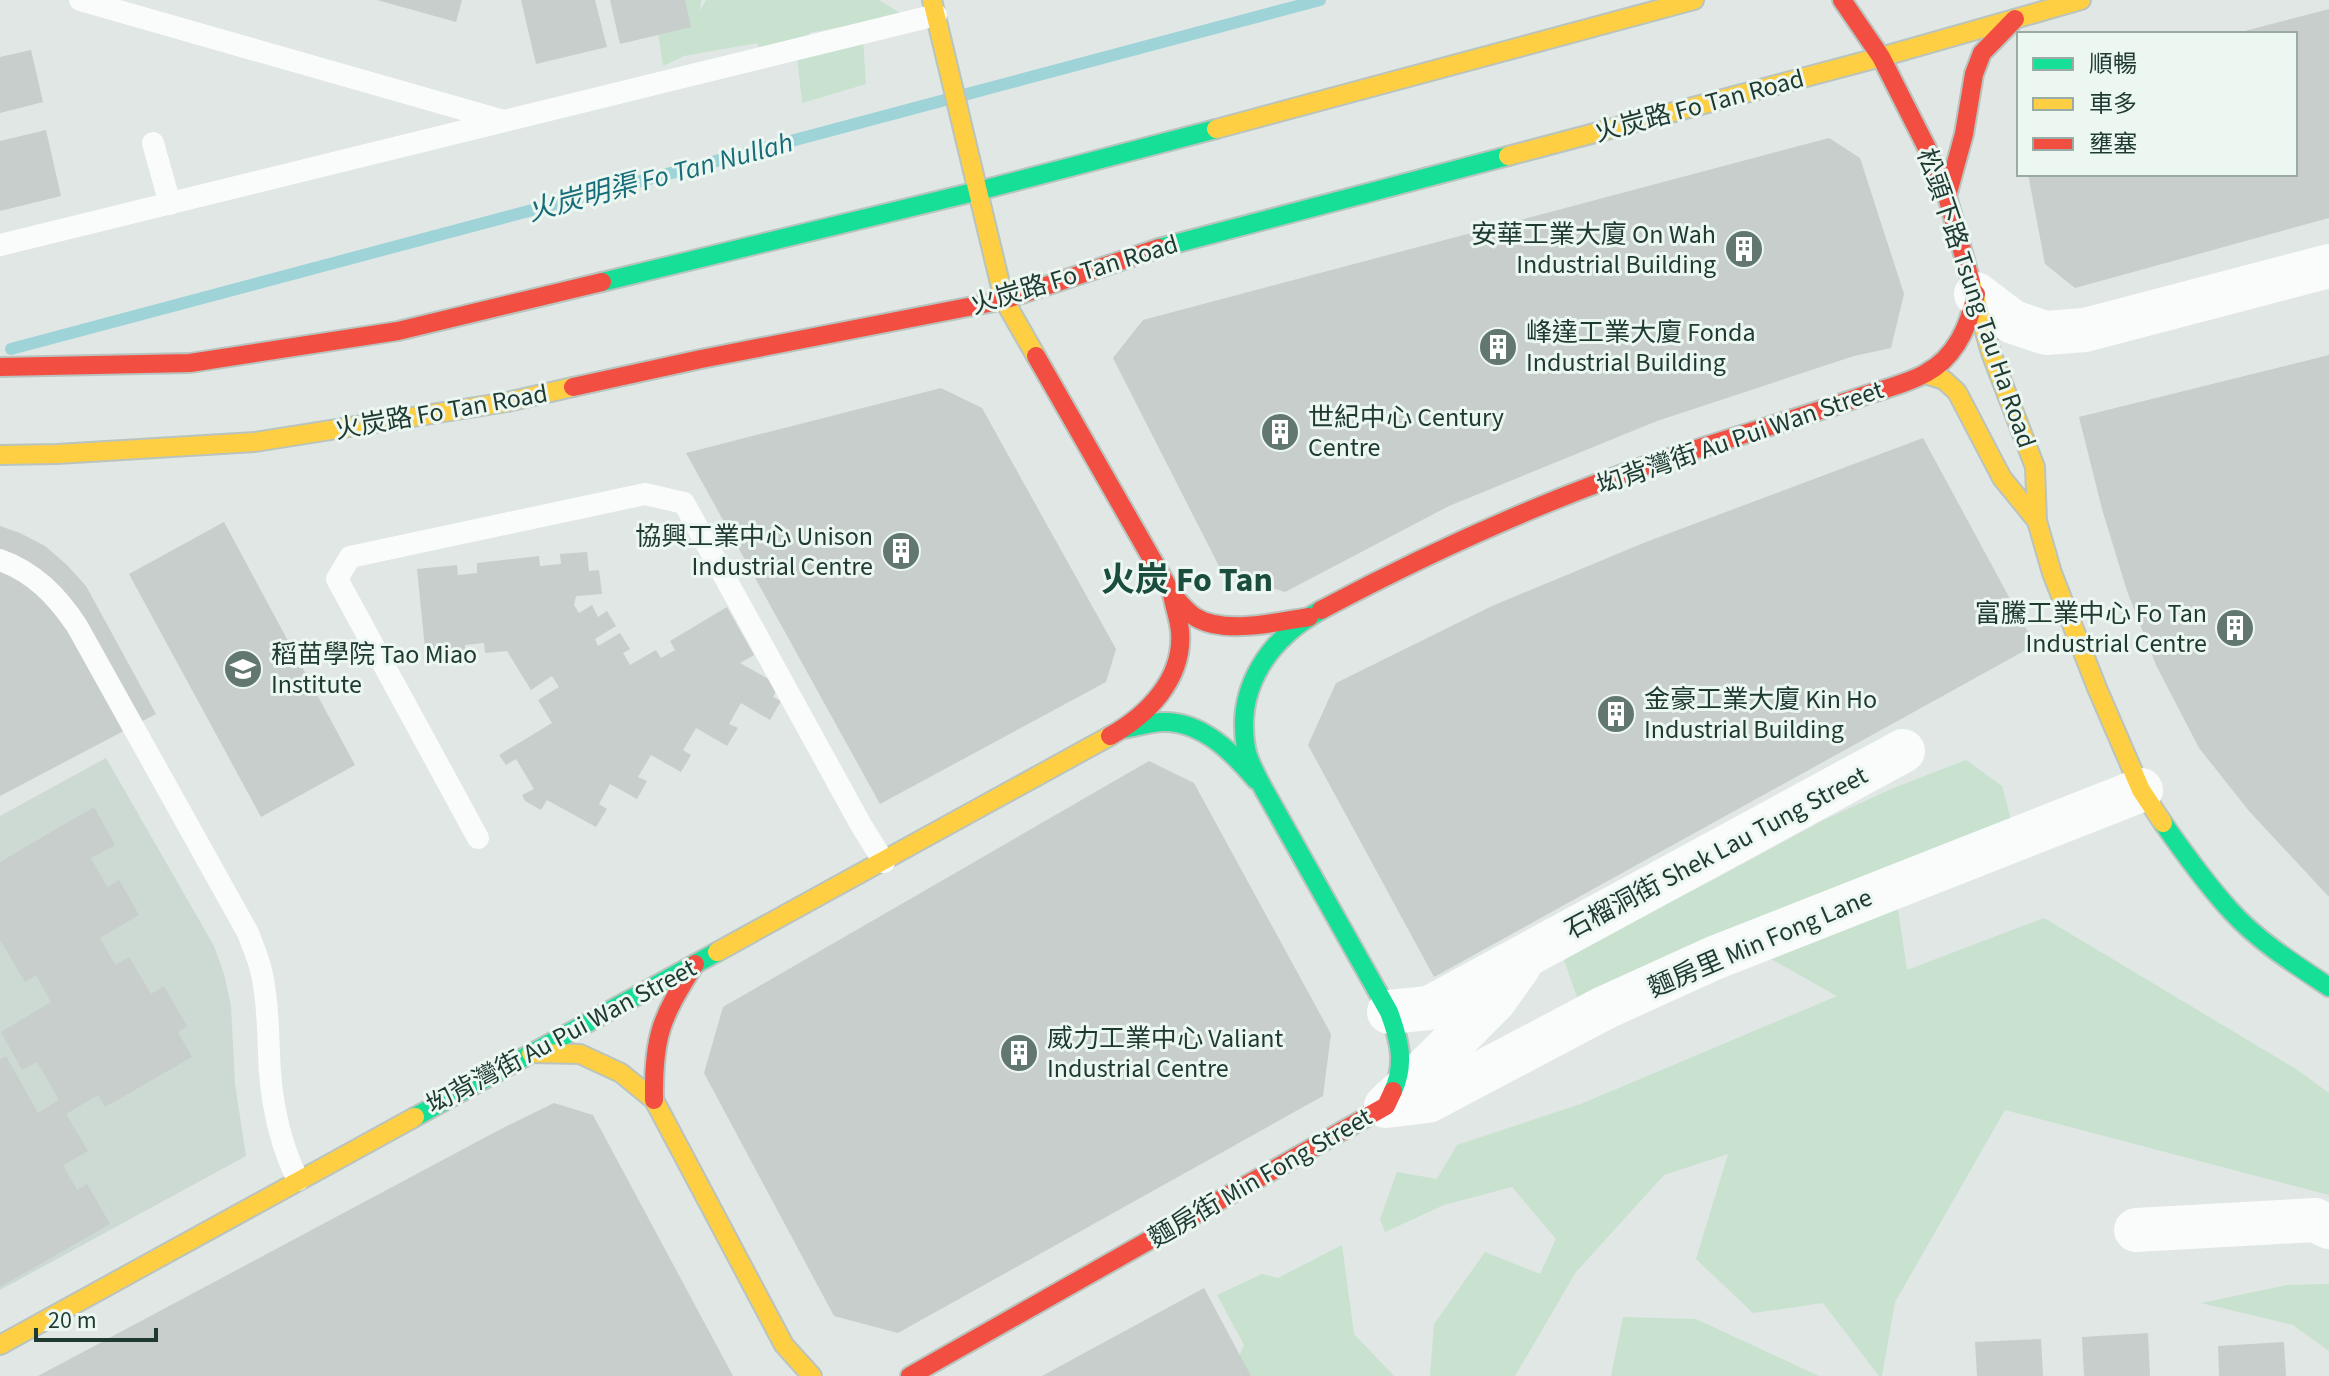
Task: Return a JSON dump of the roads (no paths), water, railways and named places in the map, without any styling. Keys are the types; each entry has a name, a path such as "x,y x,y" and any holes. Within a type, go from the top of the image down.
{"street":[{"path":"0,367 146,365 223,358 398,331 978,191 1694,0"},
{"name":"松頭下路 Tsung Tau Ha Road","path":"1842,0 1881,57 1920,133 1947,196 1991,353 2035,467 2037,521 2052,573 2141,790 2182,851 2232,913 2288,960 2329,987"},
{"name":"火炭路 Fo Tan Road","path":"0,455 255,442 507,402 701,359 1004,300 1143,252 1881,57 2081,0"},
{"path":"934,8 1004,300 1172,594 1195,617 1214,625 1309,617"},
{"path":"1947,196 1964,134 1974,74 1982,53 2015,19"},
{"path":"1976,294 2013,322 2046,333 2085,330 2329,266"},
{"name":"㘭背灣街 Au Pui Wan Street","path":"1263,788 1246,750 1244,712 1255,675 1276,643 1309,617 1393,572 1568,496 1653,463 1925,374 1944,363 1958,346 1970,321 1976,294"},
{"name":"松頭下路 Tsung Tau Ha Road","path":"1925,374 1944,380 1957,392 2002,478 2037,521"},
{"path":"1123,729 1148,710 1167,685 1177,660 1180,633 1172,594"},
{"path":"1123,729 1164,722 1194,728 1219,742 1241,761 1263,788"},
{"name":"㘭背灣街 Au Pui Wan Street","path":"0,1345 1123,729"},
{"name":"石榴洞街 Shek Lau Tung Street","path":"1389,1012 1429,1008 1903,751"},
{"name":"麵房街 Min Fong Street","path":"910,1376 1386,1106 1400,1076 1400,1043 1389,1012 1263,788"},
{"name":"麵房里 Min Fong Lane","path":"1386,1106 1428,1101 1604,1008 1714,958 2141,790"},
{"name":"石榴洞街 Shek Lau Tung Street","path":"1386,1106 1494,1001 1528,953"},
{"path":"654,1100 654,1056 659,1033 666,1011 695,964"},
{"path":"531,1053 580,1054 621,1073 654,1100 784,1345 812,1376"},
{"path":"2136,1230 2322,1223"}],"lane":[{"path":"80,0 505,121"},
{"path":"0,245 505,121 934,8"},
{"path":"153,143 170,204"},
{"path":"478,838 337,579 350,557 645,494 684,503 884,862"},
{"path":"0,560 27,572 47,587 63,605 248,933 264,986 276,1120 298,1180"}],"waterway":[{"name":"火炭明渠 Fo Tan Nullah","path":"11,349 1320,0"}],"place":[{"name":"安華工業大廈 On Wah Industrial Building","path":"1744,249"},
{"name":"峰達工業大廈 Fonda Industrial Building","path":"1498,347"},
{"name":"世紀中心 Century Centre","path":"1280,432"},
{"name":"協興工業中心 Unison Industrial Centre","path":"901,551"},
{"name":"富騰工業中心 Fo Tan Industrial Centre","path":"2235,628"},
{"name":"稻苗學院 Tao Miao Institute","path":"243,669"},
{"name":"金豪工業大廈 Kin Ho Industrial Building","path":"1616,714"},
{"name":"威力工業中心 Valiant Industrial Centre","path":"1019,1053"}],"district":[{"name":"火炭 Fo Tan","path":"1187,579"}]}
